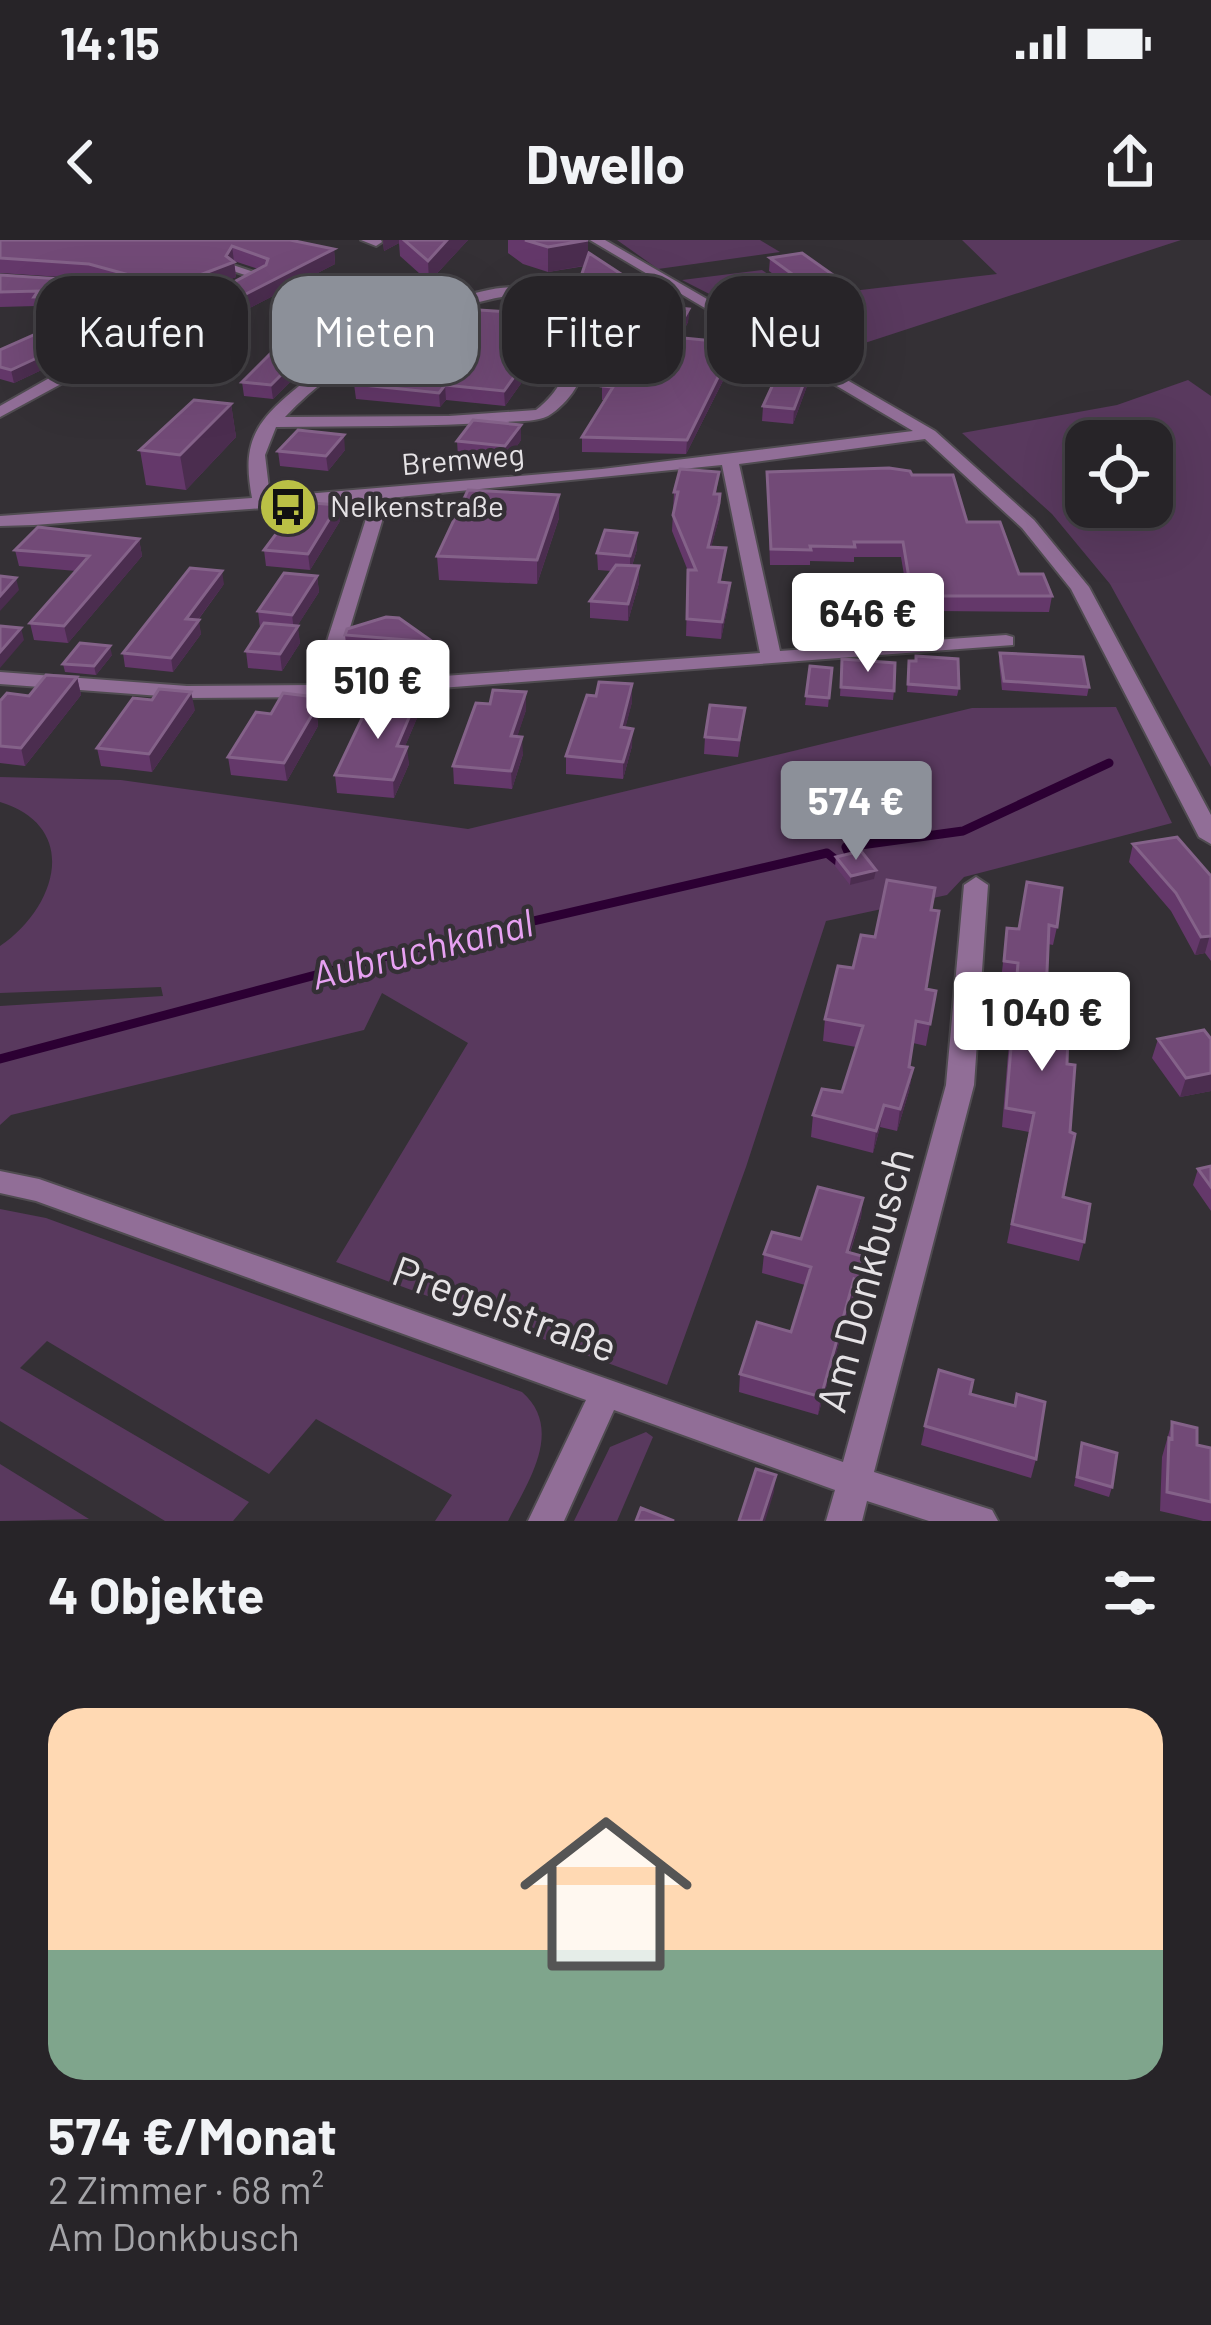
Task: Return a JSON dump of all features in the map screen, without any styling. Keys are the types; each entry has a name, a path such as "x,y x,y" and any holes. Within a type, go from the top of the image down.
{"street":[{"path":"596,240 929,434 1028,524 1080,587 1200,792 1211,837"},
{"path":"238,268 259,276 248,282"},
{"path":"0,281 36,283"},
{"path":"262,503 257,446 270,422 284,406 395,328 480,295 517,290 545,296 572,327 578,346 571,381 540,414 449,421 270,422"},
{"path":"0,412 53,384"},
{"path":"0,388 30,397"},
{"name":"Bremweg","path":"1,522 730,462 929,434"},
{"path":"730,462 771,658"},
{"path":"321,691 382,494"},
{"path":"0,678 187,692 321,691 1006,641"},
{"name":"Am Donkbusch","path":"844,1521 960,1084 976,884"},
{"name":"Pregelstraße","path":"0,1182 39,1190 855,1482 980,1521"},
{"path":"546,1521 607,1393"}],"shaded area":[{"path":"617,240 760,240 780,252 658,269"},
{"path":"962,240 1181,240 864,343 864,290 997,274"},
{"path":"762,270 771,276 714,276"},
{"path":"707,277 707,293 683,281"},
{"path":"1188,380 1211,396 1211,767 1110,584 1052,514 962,433 1117,405"},
{"path":"1116,707 1172,823 964,877 947,895 826,921 746,1167 667,1385 336,1262 468,1043 382,993 364,1030 11,1115 0,1125 0,1006 163,996 161,987 0,993 0,946 35,911 52,869 51,848 42,830 26,814 0,802 0,777 121,780 468,829 972,708"},
{"path":"0,1209 46,1218 522,1392 534,1406 542,1438 533,1472 508,1521 435,1521 452,1495 316,1419 269,1474 47,1341 20,1368 249,1502 233,1521 165,1521 0,1421"},
{"path":"646,1432 653,1437 617,1521 574,1521 610,1447"},
{"path":"0,1464 89,1519 0,1521"}],"building":[{"path":"0,240 290,240 334,249 281,276 272,276 272,281 248,293 245,276 266,265 268,259 232,246 226,256 234,262 197,276 133,276 89,264 0,258"},
{"path":"404,240 447,240 428,261"},
{"path":"525,240 588,240 548,247"},
{"path":"589,253 624,276 581,276"},
{"path":"802,253 835,276 795,276 770,258"},
{"path":"0,275 36,277 36,291 0,292"},
{"path":"478,310 502,311 502,384 509,384 504,391 445,385 439,393 354,384 478,384"},
{"path":"36,334 36,358 11,370 0,367 0,350"},
{"path":"683,338 707,340 707,384 715,384 687,440 582,437 613,387 602,386 683,384"},
{"path":"272,352 271,385 248,383 248,376"},
{"path":"773,384 803,384 794,409 763,406"},
{"path":"194,400 231,404 180,455 140,450"},
{"path":"473,420 521,425 505,446 457,441"},
{"path":"298,430 344,435 326,456 278,451"},
{"path":"889,468 912,475 953,475 967,522 1000,522 1019,574 1043,574 1052,596 936,596 938,602 913,602 903,542 771,549 767,472"},
{"path":"680,469 719,472 714,494 720,494 719,503 708,547 726,548 719,582 730,583 722,622 687,619 688,570 696,570 673,515"},
{"path":"468,490 559,495 537,560 437,556"},
{"path":"300,502 338,505 308,554 264,550"},
{"path":"38,527 139,539 64,626 30,623 89,556 15,550"},
{"path":"605,530 637,533 630,556 597,553"},
{"path":"616,565 639,566 628,604 590,601"},
{"path":"190,568 222,571 186,619 199,620 171,658 123,653"},
{"path":"284,573 317,576 292,615 258,611"},
{"path":"0,576 16,578 0,596"},
{"path":"386,617 399,618 433,642 345,635 347,629"},
{"path":"264,623 298,626 280,654 246,651"},
{"path":"0,626 21,628 0,652"},
{"path":"80,643 110,646 94,666 63,664"},
{"path":"1000,653 1083,657 1089,687 1004,681"},
{"path":"916,656 958,659 959,688 908,684 909,661 916,661"},
{"path":"842,659 895,663 894,691 841,687"},
{"path":"810,666 832,668 829,698 806,696"},
{"path":"46,675 77,677 21,748 0,746 0,701 7,693 29,696"},
{"path":"599,682 632,684 621,727 633,729 623,762 566,756 587,695 596,696"},
{"path":"159,689 191,692 149,754 97,748 133,698 152,700"},
{"path":"493,690 526,692 511,736 522,737 511,771 453,766 476,703 490,704"},
{"path":"283,693 315,697 309,708 316,708 284,763 228,757 256,712 271,714"},
{"path":"382,698 416,701 397,746 407,747 393,780 335,775 365,712 375,712"},
{"path":"710,705 745,708 739,740 705,737"},
{"path":"1177,837 1211,876 1211,936 1201,937 1176,893 1133,844"},
{"path":"861,851 876,870 851,876 836,857"},
{"path":"887,880 935,888 931,910 939,911 926,989 936,991 930,1024 916,1021 909,1067 913,1068 900,1109 884,1105 876,1131 813,1115 822,1089 842,1092 863,1026 825,1019 838,966 853,968 861,935 875,937"},
{"path":"1027,882 1062,888 1057,927 1049,925 1046,995 1069,999 1067,1064 1075,1065 1070,1132 1075,1134 1063,1197 1090,1204 1084,1242 1012,1224 1034,1113 1006,1108 1018,963 1004,961 1007,928 1019,929"},
{"path":"1204,1030 1211,1039 1211,1073 1186,1078 1158,1039"},
{"path":"1211,1166 1211,1187 1198,1169"},
{"path":"818,1187 863,1198 847,1252 869,1258 863,1282 854,1279 821,1397 740,1374 757,1322 791,1332 811,1267 764,1254 772,1232 801,1239"},
{"path":"939,1370 973,1380 970,1394 1015,1406 1017,1394 1045,1402 1036,1459 925,1426"},
{"path":"1172,1422 1197,1428 1197,1445 1211,1448 1211,1502 1167,1492"},
{"path":"1082,1443 1117,1453 1112,1487 1077,1477"},
{"path":"756,1469 776,1475 761,1521 739,1521"},
{"path":"641,1508 674,1521 636,1521"}],"waterway":[{"name":"Aubruchkanal","path":"852,861 846,847 963,831 1109,763"},
{"name":"Aubruchkanal","path":"0,1059 421,947 827,853 841,864"}],"place":[{"name":"Nelkenstraße","path":"288,507"}]}
